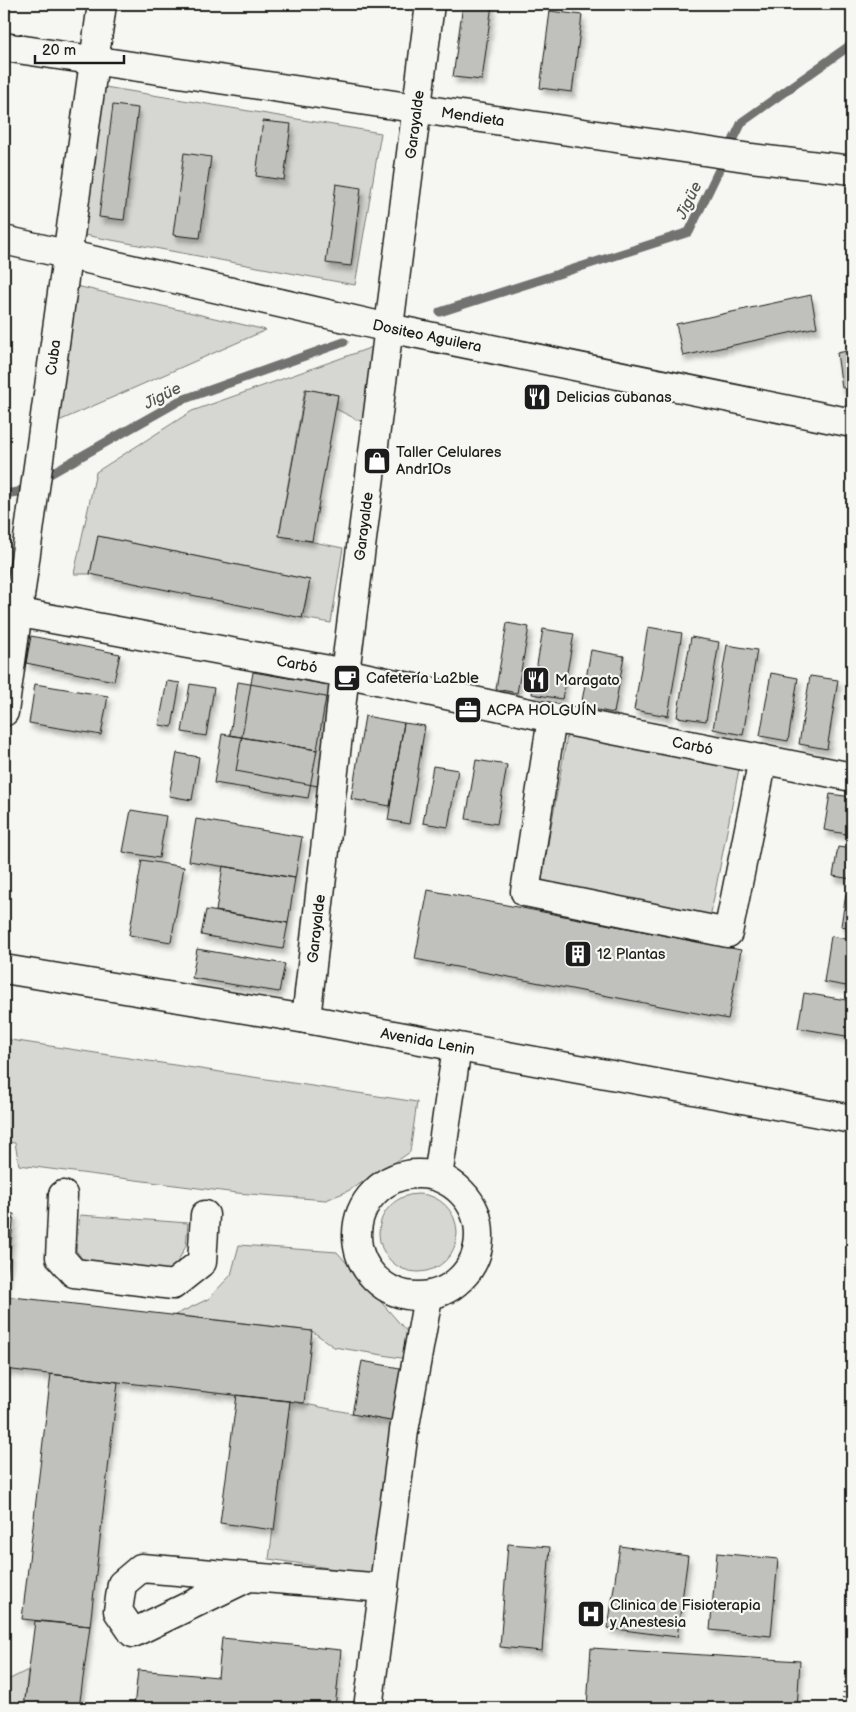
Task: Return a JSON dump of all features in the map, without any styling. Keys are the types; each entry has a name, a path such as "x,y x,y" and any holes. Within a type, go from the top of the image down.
{"street":[{"name":"Cuba","path":"4,712 11,611 32,518 66,253 102,4"},
{"name":"Garayalde","path":"306,1019 345,673 430,4"},
{"name":"Mendieta","path":"4,46 750,158 852,170"},
{"name":"Dositeo Aguilera","path":"4,240 389,328 852,423"},
{"name":"Carbó","path":"11,611 345,673 552,718 852,777"},
{"path":"552,718 525,892 728,933 763,759"},
{"name":"Avenida Lenin","path":"4,969 306,1019 852,1119"},
{"path":"438,1177 457,1047"},
{"path":"422,1174 438,1177 458,1189 472,1206 480,1232 476,1251 470,1267 447,1288 428,1297 405,1294 380,1282 369,1271 359,1250 358,1224 363,1209 370,1198 386,1183 405,1175 422,1174"},
{"path":"63,1195 60,1257 74,1273 173,1285 202,1262 205,1215"},
{"path":"368,1708 404,1431 428,1297"},
{"path":"249,1577 384,1588"}],"path":[{"path":"842,1708 852,1631"}],"shaded area":[{"path":"99,86 381,133 355,285 79,234"},
{"path":"72,285 266,330 52,424"},
{"path":"381,344 370,426 336,409 338,395 305,389 279,535 343,548 331,623 302,618 310,580 98,536 90,574 74,574 96,472 192,411"},
{"path":"568,730 740,764 709,923 541,884"},
{"path":"4,1039 417,1102 410,1152 346,1192 326,1200 237,1193 19,1165 15,1143 4,1142"},
{"path":"410,1194 426,1194 440,1200 451,1211 457,1225 457,1241 451,1255 440,1266 426,1272 410,1272 396,1266 385,1255 379,1241 379,1225 385,1211 396,1200"},
{"path":"80,1215 188,1223 186,1246 172,1272 86,1265 76,1250"},
{"path":"239,1245 337,1252 410,1335 413,1360 334,1347 312,1331 175,1315 208,1299 231,1275"},
{"path":"290,1401 396,1422 375,1575 269,1559"},
{"path":"28,1670 24,1708 4,1708 4,1682"}],"building":[{"path":"463,4 492,4 482,80 453,77"},
{"path":"550,11 582,15 572,92 540,88"},
{"path":"113,105 138,108 124,220 99,217"},
{"path":"263,121 291,124 284,180 256,176"},
{"path":"184,153 211,157 200,238 173,235"},
{"path":"336,184 361,188 351,266 326,263"},
{"path":"811,295 817,327 683,356 676,324"},
{"path":"852,350 852,387 842,388 837,353"},
{"path":"306,389 338,395 312,541 279,536"},
{"path":"98,536 310,580 302,618 90,574"},
{"path":"507,623 529,627 517,693 496,689"},
{"path":"648,627 682,633 668,716 634,710"},
{"path":"543,629 574,634 562,699 532,694"},
{"path":"31,636 120,654 114,681 26,663"},
{"path":"691,637 719,642 706,721 677,717"},
{"path":"727,645 757,650 743,735 713,729"},
{"path":"591,650 624,656 614,713 581,707"},
{"path":"253,672 335,686 318,786 236,771"},
{"path":"771,673 798,678 788,741 760,736"},
{"path":"810,676 838,680 827,749 799,744"},
{"path":"167,681 180,683 172,727 159,725"},
{"path":"238,682 326,697 317,750 230,735"},
{"path":"35,684 108,696 101,735 29,723"},
{"path":"190,684 214,688 206,736 182,732"},
{"path":"365,716 404,723 390,806 351,799"},
{"path":"852,717 852,752 846,751"},
{"path":"404,723 425,726 409,824 388,820"},
{"path":"222,734 317,750 308,798 214,783"},
{"path":"177,753 199,757 192,800 169,796"},
{"path":"476,760 507,765 497,824 466,819"},
{"path":"433,766 458,770 448,827 423,823"},
{"path":"830,794 852,797 852,835 824,830"},
{"path":"131,810 166,816 159,858 123,852"},
{"path":"196,819 302,837 295,878 189,861"},
{"path":"838,847 852,849 852,879 833,876"},
{"path":"142,860 184,867 171,942 129,935"},
{"path":"223,866 295,878 288,923 216,911"},
{"name":"12 Plantas","path":"428,890 741,950 728,1019 415,959"},
{"path":"846,894 852,895 852,928 841,926"},
{"path":"206,910 288,923 283,949 201,935"},
{"path":"831,936 852,940 852,987 824,982"},
{"path":"197,949 285,964 279,992 192,978"},
{"path":"804,993 852,1001 852,1037 798,1028"},
{"path":"852,1064 852,1083 849,1082"},
{"path":"4,1213 14,1214 5,1296 4,1296"},
{"path":"4,1296 312,1331 304,1403 4,1369"},
{"path":"362,1361 405,1369 396,1422 352,1414"},
{"path":"51,1374 118,1382 90,1626 22,1619"},
{"path":"237,1395 290,1401 274,1530 220,1523"},
{"path":"508,1544 550,1547 542,1651 500,1647"},
{"path":"620,1546 688,1556 677,1637 608,1628"},
{"path":"717,1553 778,1559 771,1636 710,1630"},
{"path":"35,1621 90,1626 79,1708 24,1708"},
{"path":"222,1638 341,1650 335,1708 134,1708 138,1670 218,1677"},
{"path":"591,1648 800,1661 797,1708 587,1707"}],"waterway":[{"name":"Jigüe","path":"440,312 689,232 742,122 852,44"},
{"name":"Jigüe","path":"4,494 18,492 179,401 344,342"}],"place":[{"name":"Delicias cubanas","path":"537,397"},
{"name":"Taller Celulares AndrIOs","path":"377,461"},
{"name":"Cafetería La2ble","path":"347,678"},
{"name":"Maragato","path":"536,680"},
{"name":"ACPA HOLGUÍN","path":"468,710"},
{"name":"12 Plantas","path":"578,954"},
{"name":"Clinica de Fisioterapia y Anestesia","path":"591,1614"}]}
